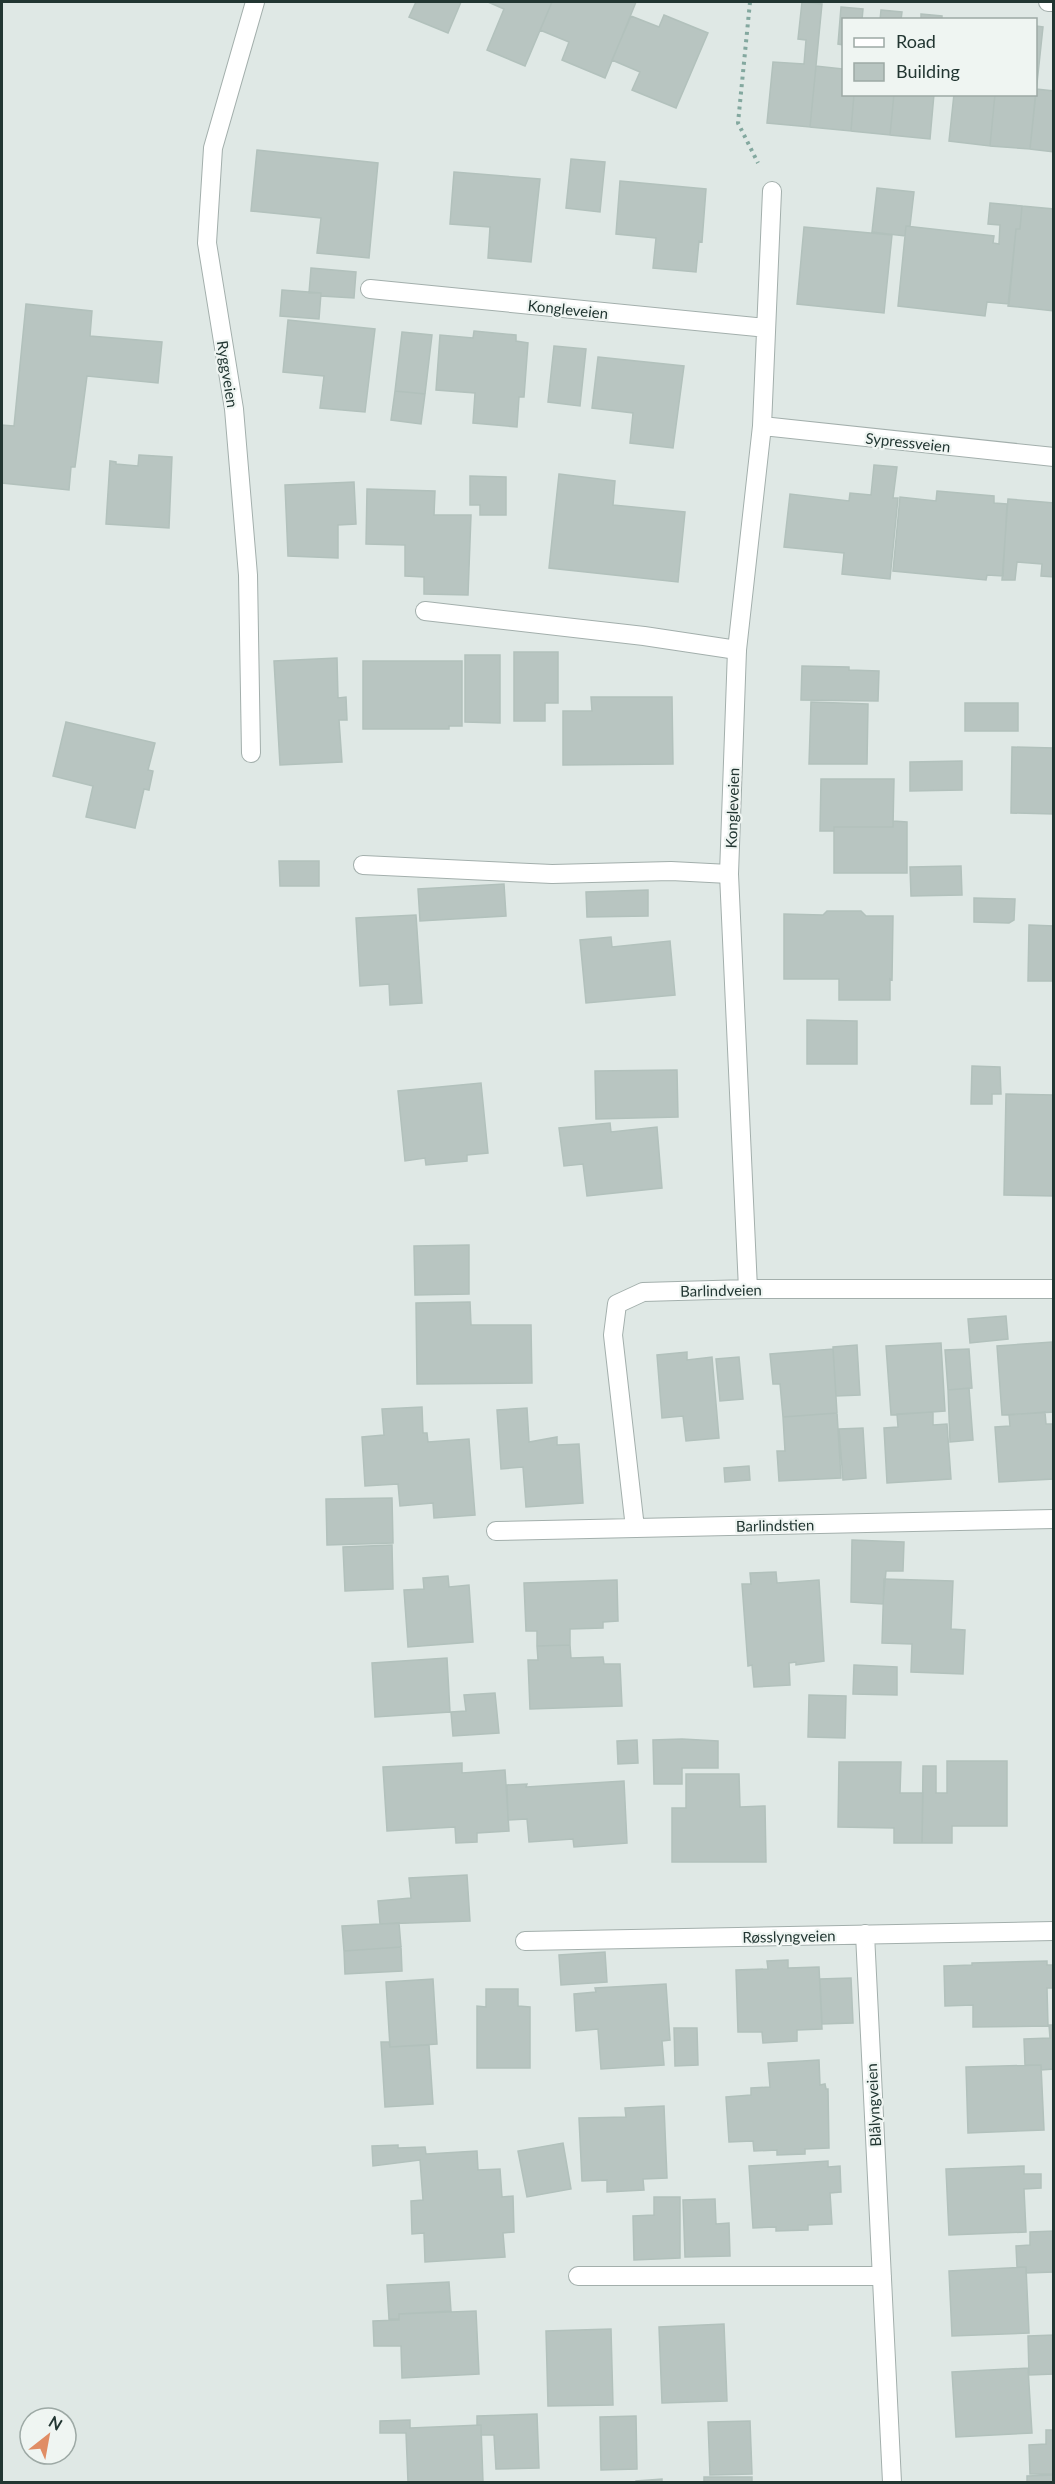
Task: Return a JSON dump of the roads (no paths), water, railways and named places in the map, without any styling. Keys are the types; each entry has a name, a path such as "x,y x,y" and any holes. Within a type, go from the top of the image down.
{"street":[{"name":"Ryggveien","path":"251,753 248,575 234,409 207,243 213,148 255,2"},
{"path":"1048,2 1053,2"},
{"name":"Kongleveien","path":"748,1289 729,874 737,650 762,426 772,191"},
{"name":"Kongleveien","path":"370,289 766,328"},
{"name":"Sypressveien","path":"762,426 1053,457"},
{"path":"425,611 644,636 737,650"},
{"path":"363,865 552,873 671,871 729,874"},
{"name":"Barlindveien","path":"635,1528 613,1335 617,1304 642,1292 748,1289 1053,1289"},
{"name":"Barlindstien","path":"496,1531 1053,1519"},
{"name":"Røsslyngveien","path":"525,1941 1053,1931"},
{"name":"Blålyngveien","path":"865,1934 892,2482"},
{"path":"578,2276 882,2276"}]}
